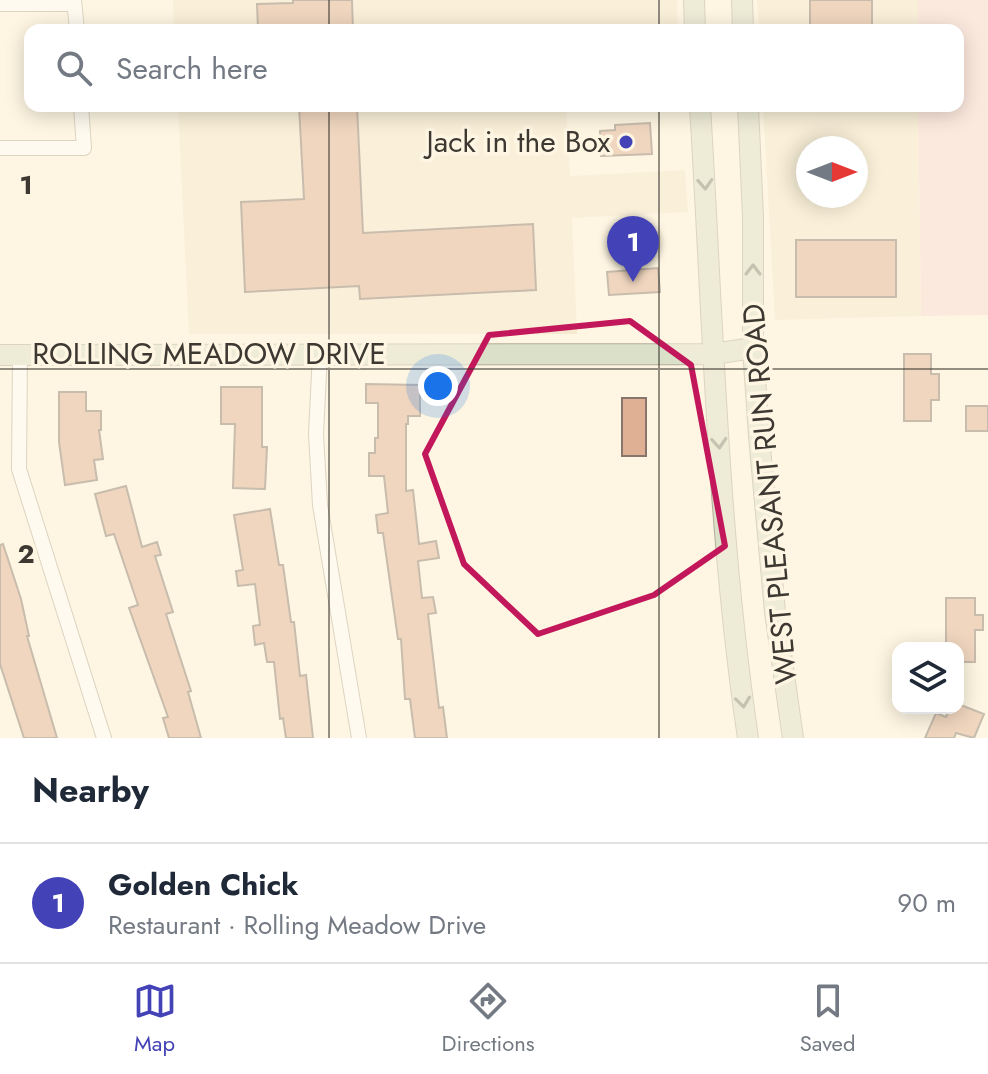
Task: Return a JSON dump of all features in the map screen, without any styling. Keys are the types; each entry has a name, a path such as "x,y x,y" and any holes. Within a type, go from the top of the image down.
{"main road":[{"path":"694,0 695,24"},
{"path":"742,0 743,24"},
{"name":"WEST PLEASANT RUN ROAD","path":"700,112 728,572 748,738"},
{"name":"WEST PLEASANT RUN ROAD","path":"748,112 753,217 753,348 775,612 793,738"},
{"name":"ROLLING MEADOW DRIVE","path":"10,354 713,354 753,348"}],"street":[{"path":"0,4 74,2 76,24"},
{"path":"0,148 84,148 81,112"},
{"path":"320,353 316,434 320,505 359,738"},
{"path":"10,354 19,469 104,738"}],"highlighted area":[{"path":"630,321 691,365 725,546 654,595 538,634 464,564 425,454 489,335"}],"shaded area":[{"path":"173,0 677,0 678,24 174,24"},
{"path":"757,0 918,0 918,24 759,24"},
{"path":"918,0 988,0 988,315 921,316 918,112 964,112 964,24 918,24"},
{"path":"178,112 566,112 570,176 685,170 688,212 572,218 577,334 189,334"},
{"path":"763,112 918,112 921,316 775,320"}],"building":[{"path":"293,0 352,0 353,24 258,24 257,4 293,3"},
{"path":"810,0 872,0 872,24 810,24"},
{"path":"299,112 357,112 363,233 533,224 536,290 360,299 359,286 245,292 241,202 304,199"},
{"name":"Jack in the Box","path":"650,123 652,154 601,156 600,131 615,130 615,125"},
{"path":"796,240 896,240 896,297 796,297"},
{"path":"658,268 660,292 609,295 607,272"},
{"path":"904,354 931,354 931,374 939,374 939,400 931,400 931,421 904,421"},
{"path":"366,384 420,385 420,416 408,416 406,424 406,491 413,490 419,544 436,541 439,558 418,561 422,598 433,597 436,613 428,614 439,708 443,707 447,738 415,738 410,699 405,699 401,639 398,639 383,533 378,533 376,515 388,513 384,476 369,476 369,453 375,453 375,438 378,438 378,403 366,403"},
{"path":"221,387 262,387 262,447 267,447 265,489 233,488 235,424 221,424"},
{"path":"59,392 86,392 86,411 101,411 99,430 103,459 94,460 97,480 65,485 59,442"},
{"path":"622,398 646,398 646,456 622,456"},
{"path":"966,406 988,406 988,431 966,431"},
{"path":"126,486 142,547 157,542 161,555 155,556 173,612 166,614 191,691 188,692 201,738 169,738 163,718 168,717 129,608 138,605 114,534 106,536 95,494"},
{"path":"270,509 279,565 283,565 291,622 294,622 300,676 306,675 313,738 286,738 283,718 280,719 274,662 267,662 264,643 255,645 253,626 260,625 255,584 238,586 236,571 243,570 234,515"},
{"path":"3,544 21,599 27,636 57,738 24,738 0,664 0,545"},
{"path":"946,598 975,598 975,615 983,615 983,630 975,630 975,662 964,662 964,642 946,642"},
{"path":"964,706 984,714 974,738 956,733 954,738 925,738 936,714 946,717 947,714 964,714"}],"place":[{"name":"Jack in the Box","path":"626,142"},
{"name":"Golden Chick","path":"633,282"}]}
